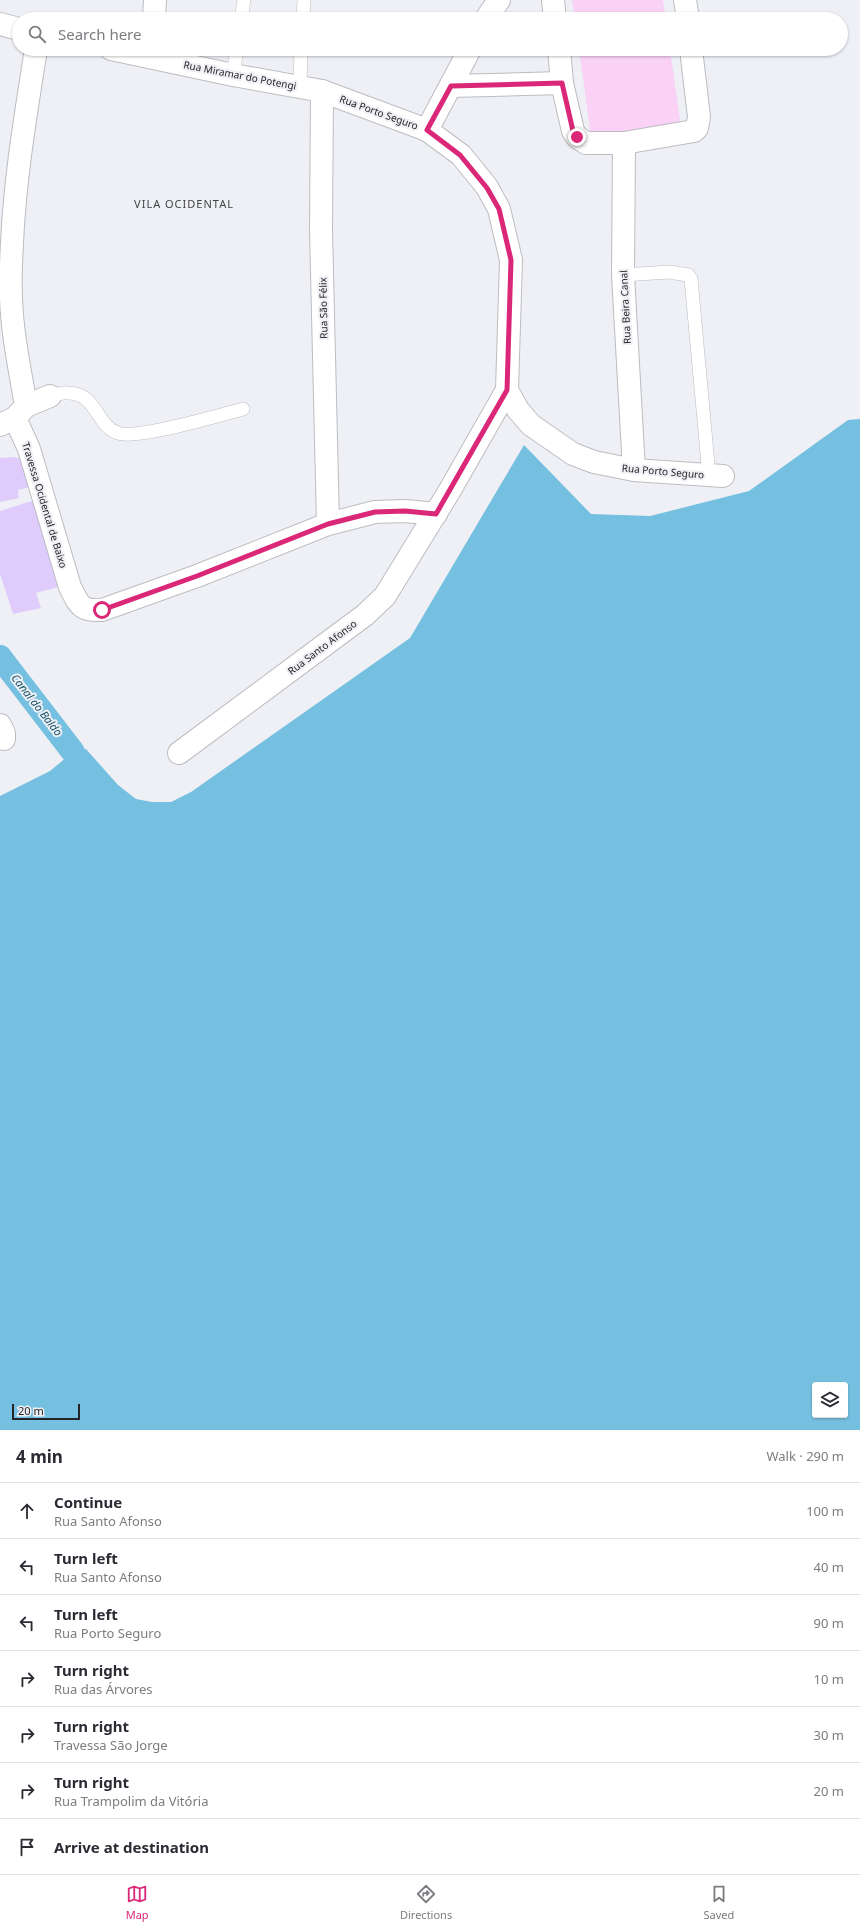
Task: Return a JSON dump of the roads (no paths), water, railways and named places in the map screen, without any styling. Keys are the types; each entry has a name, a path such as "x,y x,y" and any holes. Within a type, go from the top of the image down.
{"street":[{"path":"154,12 155,0"},
{"path":"491,12 499,0"},
{"path":"553,0 554,12"},
{"path":"685,0 687,12"},
{"path":"0,24 12,27"},
{"name":"Travessa Ocidental de Baixo","path":"35,56 21,146 13,220 11,297 7,328 14,416 29,449 70,587 82,607 88,610 102,610 197,576 328,524"},
{"name":"Rua Miramar do Potengi","path":"163,56 233,75 322,91"},
{"path":"427,130 466,56"},
{"path":"560,56 562,83 573,131 577,137 586,143 624,143 694,131 698,128 699,117 692,56"},
{"path":"451,86 562,83"},
{"name":"Rua Porto Seguro","path":"322,91 427,130 460,155 487,188 499,209 511,260 507,390 518,410 531,425 573,454 594,462 634,470 716,475"},
{"name":"Rua São Félix","path":"322,91 321,230 328,524"},
{"name":"Rua Beira Canal","path":"624,143 623,275 634,470"},
{"name":"Rua Santo Afonso","path":"179,753 375,606 385,596 436,514 507,390"},
{"path":"14,416 50,396"},
{"path":"328,524 375,512 405,511 436,514"}],"lane":[{"path":"242,12 244,0"},
{"path":"303,12 304,0"},
{"path":"233,75 236,56"},
{"path":"300,87 301,56"},
{"path":"623,275 669,272 688,275 691,279 716,475"},
{"path":"50,396 68,392 80,396 91,402 105,424 117,433 129,435 148,433 243,410"}],"water":[{"path":"860,419 860,1430 0,1430 0,796 50,771 73,752 86,749 118,785 136,799 152,802 171,802 191,792 410,638 524,445 591,514 650,516 749,491 848,420"}],"waterway":[{"name":"Canal do Baldo","path":"0,657 73,752"}],"district":[{"name":"VILA OCIDENTAL","path":"184,204"}]}
